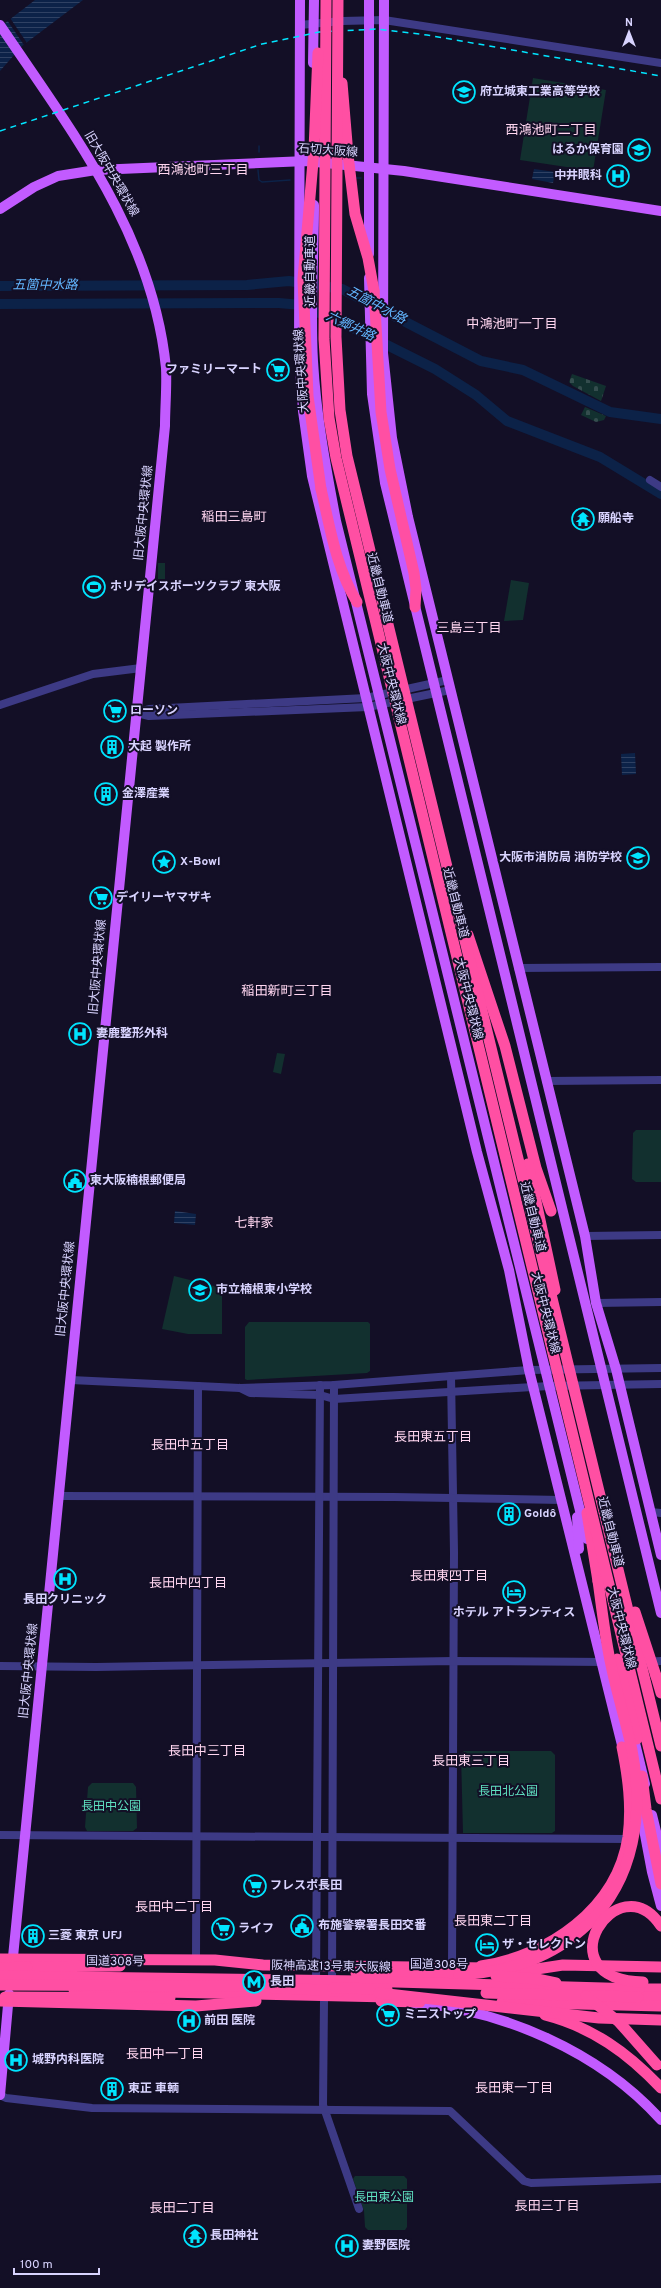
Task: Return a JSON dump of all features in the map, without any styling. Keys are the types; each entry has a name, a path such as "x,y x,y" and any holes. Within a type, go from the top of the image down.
{"highway":[{"path":"320,0 314,150 303,279 308,396 313,441 321,489 340,569 347,587 357,602"},
{"name":"近畿自動車道","path":"326,0 324,339 330,418 336,458 661,1799"},
{"name":"近畿自動車道","path":"338,0 336,337 340,410 347,456 443,856 661,1746"},
{"path":"338,38 353,200 374,291 380,396 390,469 414,572 416,589 415,607"},
{"path":"443,856 505,1046 536,1168 552,1211"},
{"path":"478,999 489,1007 508,1082 543,1228 559,1306 563,1348"},
{"path":"332,1972 511,1968 542,1957 569,1940 600,1910 618,1884 630,1855 634,1840 637,1811 634,1762 611,1664 590,1529 565,1406"},
{"path":"610,1536 661,1693"},
{"path":"598,1582 639,1748 646,1808 661,1884"},
{"path":"460,1970 508,1961 548,1943 572,1929 594,1907 610,1884 622,1860 628,1839 630,1805 622,1747"},
{"path":"661,1926 653,1916 641,1909 620,1909 613,1912 601,1921 594,1933 593,1947 599,1965 616,1979 631,1982 661,1982"},
{"path":"0,1959 196,1960 316,1971"},
{"path":"0,1968 263,1965"},
{"path":"263,1983 323,1973 563,1966"},
{"name":"国道308号","path":"0,1971 196,1977 316,1971 473,1978 563,1966 661,1967"},
{"path":"460,1970 537,1978 580,1992 606,2010 619,2022 660,2068"},
{"name":"阪神高速13号東大阪線","path":"0,1976 263,1983 661,1997"},
{"path":"263,1983 386,1993 599,2018 661,2020"},
{"name":"阪神高速13号東大阪線","path":"2,1988 39,1985 263,1983 661,1989"},
{"path":"2,1988 324,1997 452,1998 514,2003"},
{"path":"3,2000 196,2006 324,1997 386,2001 661,2006"},
{"path":"3,2000 170,1998 257,2001"},
{"path":"479,2003 558,2019 591,2032 623,2052 661,2088"}],"main road":[{"path":"300,0 298,310 301,390 312,476 431,957 477,1152 509,1270 534,1387 622,1747 638,1800 652,1872 661,1906"},
{"name":"大阪中央環状線","path":"314,0 312,314 314,370 321,441 336,521 546,1369 661,1852"},
{"path":"369,0 368,308 372,394 379,450 433,683 528,1064 661,1613"},
{"path":"384,0 382,337 388,414 397,468 518,968 585,1236 596,1302 616,1369 635,1445 656,1512 661,1555"},
{"name":"旧大阪中央環状線","path":"0,25 96,170 124,220 149,284 166,369 165,426 12,1972 2,1988 3,2000 0,2095"},
{"name":"石切大阪線","path":"0,209 49,180 96,170 314,161 383,168 661,211"},
{"path":"452,757 470,801 489,862 497,881"},
{"path":"428,888 427,910 431,957"},
{"path":"511,937 516,991 528,1045 528,1064"},
{"path":"477,1152 501,1211 511,1229"},
{"path":"632,1495 632,1458 635,1445"},
{"path":"575,1491 580,1575"},
{"path":"386,2001 430,2005 487,2015 549,2038 584,2058 625,2086 661,2120"}],"street":[{"path":"300,25 314,22 384,20 661,63"},
{"path":"650,480 661,486"},
{"path":"0,705 93,674 141,668"},
{"path":"381,700 433,683 448,680"},
{"path":"137,712 149,716 367,703 436,694 450,690"},
{"path":"518,968 661,968"},
{"path":"546,1081 661,1080"},
{"path":"585,1236 661,1235"},
{"path":"596,1302 661,1302"},
{"path":"71,1380 240,1388 334,1385 546,1369 601,1367 616,1369 661,1368"},
{"path":"451,1376 454,1498 453,1838 460,1970"},
{"path":"240,1388 250,1393 320,1395 334,1399 549,1386 661,1384"},
{"path":"320,1385 318,1497 318,1838 316,1971 324,1997 324,2109 358,2209"},
{"path":"324,1997 332,1972 334,1385"},
{"path":"196,1960 198,1386"},
{"path":"59,1496 562,1500"},
{"path":"0,1666 453,1661 616,1663 661,1661"},
{"path":"0,1835 628,1839"},
{"path":"0,2095 6,2098 92,2108 450,2111 524,2181 531,2183 661,2179"}],"green space":[{"path":"533,78 606,90 593,171 520,160"},
{"path":"572,374 606,386 601,401 573,386 569,382"},
{"path":"585,407 606,416 604,420 596,422 581,415"},
{"path":"158,563 165,563 165,579 158,579"},
{"path":"511,580 529,583 523,620 504,621"},
{"path":"277,1053 285,1054 281,1074 273,1072"},
{"path":"636,1130 661,1130 661,1182 636,1182 632,1179 633,1133"},
{"path":"174,1276 222,1288 222,1334 188,1334 162,1329"},
{"path":"249,1322 368,1322 370,1324 370,1371 367,1373 247,1380 245,1379 245,1327"},
{"name":"長田北公園","path":"464,1751 551,1751 555,1755 555,1831 552,1833 463,1833 461,1754"},
{"name":"長田中公園","path":"92,1783 133,1783 136,1787 137,1828 133,1831 87,1831 85,1827 88,1787"},
{"name":"長田東公園","path":"355,2176 404,2176 407,2179 407,2227 405,2230 368,2230 365,2227 364,2211 353,2179"}],"water":[{"path":"35,0 83,0 22,46 0,71 0,27"},
{"path":"534,169 555,172 553,183 532,179"},
{"path":"635,753 636,774 622,775 621,754"},
{"path":"175,1211 196,1214 195,1225 174,1223"}],"pier":[{"path":"10,18 27,43 24,45 7,20"}],"waterway":[{"path":"259,146 259,152"},
{"path":"258,170 259,180 262,182 290,180"},
{"path":"355,178 361,178"},
{"name":"五箇中水路","path":"0,286 247,285 289,281 342,289 481,361 523,370 610,412 661,419"},
{"name":"六郷井路","path":"0,304 279,303 301,305 351,327 435,369 476,395 507,421 600,457 661,494"}],"railway":[{"path":"0,131 262,44 319,32 377,29 427,35 661,76"}],"place":[{"name":"府立城東工業高等学校","path":"464,92"},
{"name":"はるか保育園","path":"639,150"},
{"name":"中井眼科","path":"618,176"},
{"name":"ファミリーマート","path":"278,370"},
{"name":"願船寺","path":"583,519"},
{"name":"ホリデイスポーツクラブ 東大阪","path":"94,587"},
{"name":"ローソン","path":"115,711"},
{"name":"大起 製作所","path":"112,747"},
{"name":"金澤産業","path":"106,794"},
{"name":"大阪市消防局 消防学校","path":"638,858"},
{"name":"X-Bowl","path":"164,862"},
{"name":"デイリーヤマザキ","path":"101,898"},
{"name":"妻鹿整形外科","path":"80,1034"},
{"name":"東大阪楠根郵便局","path":"75,1181"},
{"name":"市立楠根東小学校","path":"200,1290"},
{"name":"Goldô","path":"509,1514"},
{"name":"長田クリニック","path":"65,1579"},
{"name":"ホテル アトランティス","path":"514,1592"},
{"name":"フレスポ長田","path":"255,1886"},
{"name":"布施警察署長田交番","path":"302,1926"},
{"name":"ライフ","path":"223,1929"},
{"name":"三菱 東京 UFJ","path":"33,1936"},
{"name":"ザ・セレクトン","path":"487,1945"},
{"name":"長田","path":"254,1982"},
{"name":"ミニストップ","path":"388,2015"},
{"name":"前田 医院","path":"189,2021"},
{"name":"城野内科医院","path":"16,2060"},
{"name":"東正 車輌","path":"112,2089"},
{"name":"長田神社","path":"195,2236"},
{"name":"妻野医院","path":"347,2246"}],"district":[{"name":"西鴻池町二丁目","path":"551,131"},
{"name":"西鴻池町三丁目","path":"203,171"},
{"name":"中鴻池町一丁目","path":"512,325"},
{"name":"稲田三島町","path":"234,518"},
{"name":"三島三丁目","path":"469,629"},
{"name":"稲田新町三丁目","path":"287,992"},
{"name":"七軒家","path":"254,1224"},
{"name":"長田東五丁目","path":"433,1438"},
{"name":"長田中五丁目","path":"190,1446"},
{"name":"長田東四丁目","path":"449,1577"},
{"name":"長田中四丁目","path":"188,1584"},
{"name":"長田中三丁目","path":"207,1752"},
{"name":"長田東三丁目","path":"471,1762"},
{"name":"長田中二丁目","path":"174,1908"},
{"name":"長田東二丁目","path":"493,1922"},
{"name":"長田中一丁目","path":"165,2055"},
{"name":"長田東一丁目","path":"514,2089"},
{"name":"長田三丁目","path":"547,2207"},
{"name":"長田二丁目","path":"182,2209"}]}
